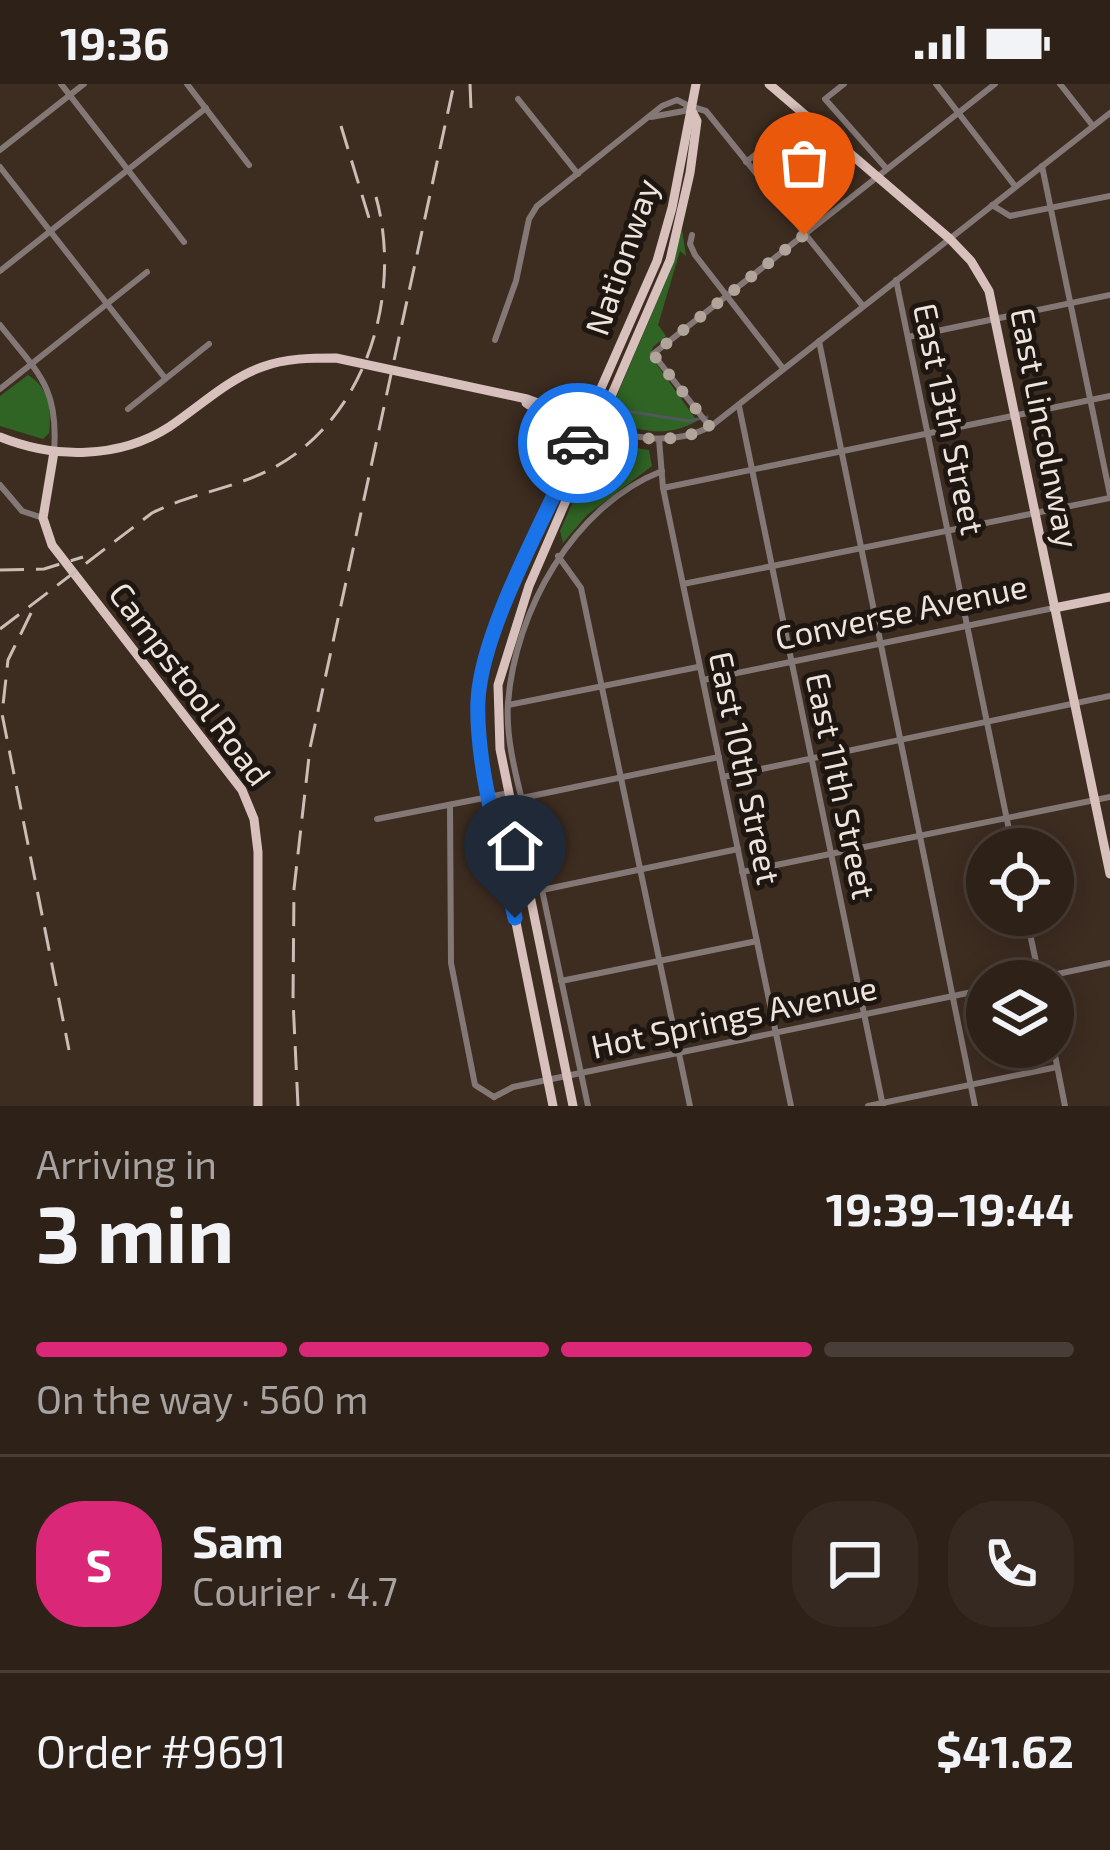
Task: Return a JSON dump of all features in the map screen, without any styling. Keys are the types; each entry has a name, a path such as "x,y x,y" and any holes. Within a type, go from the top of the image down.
{"main road":[{"name":"Nationway","path":"573,1106 509,793 497,716 502,664 662,247 696,84"},
{"name":"East Lincolnway","path":"769,84 882,172 950,239 984,281 996,319 1110,874"},
{"path":"0,437 54,452 101,451 136,443 257,368 336,358 517,396 594,424"},
{"path":"517,396 563,434 567,457 560,486"},
{"name":"Nationway","path":"554,1106 478,716 481,676 495,628 594,424"},
{"path":"43,518 54,452"},
{"name":"Campstool Road","path":"43,518 54,550 248,802 258,852 258,1106"},
{"name":"Converse Avenue","path":"1054,608 1110,598"}],"street":[{"path":"61,84 184,242"},
{"path":"0,150 83,84"},
{"path":"187,84 249,165"},
{"path":"844,84 825,99 882,172"},
{"path":"936,84 1016,187"},
{"path":"710,427 653,354 995,84"},
{"path":"1060,84 1093,126"},
{"path":"518,99 578,174"},
{"path":"0,271 206,108"},
{"path":"495,340 516,281 529,219 537,206 649,118 692,109"},
{"name":"East 13th Street","path":"692,109 709,114 862,306"},
{"path":"594,424 630,437 659,439 710,427 1110,114"},
{"path":"746,162 782,133"},
{"path":"683,584 1110,496 1042,166"},
{"path":"0,167 165,378"},
{"path":"992,206 1010,216 1110,196"},
{"path":"692,235 691,248 783,369"},
{"path":"0,389 147,272"},
{"name":"East 13th Street","path":"896,280 1008,828"},
{"path":"908,337 1110,296"},
{"path":"0,325 53,398 54,452"},
{"path":"819,340 975,1106"},
{"path":"128,409 209,344"},
{"path":"663,488 1110,395"},
{"name":"East 11th Street","path":"739,406 882,1105"},
{"name":"East 10th Street","path":"659,439 663,488 791,1106"},
{"path":"588,1106 522,797 508,705 521,638 558,556 581,526 644,478 662,471"},
{"path":"0,485 22,511 43,518"},
{"path":"558,556 580,588 690,1106"},
{"name":"Converse Avenue","path":"703,680 1054,608"},
{"path":"508,705 700,667"},
{"path":"723,777 1110,696"},
{"path":"522,797 719,757"},
{"path":"377,819 509,793"},
{"path":"742,872 1110,796"},
{"path":"450,805 451,963 475,1084 494,1102"},
{"path":"542,890 738,849"},
{"path":"561,981 757,941"},
{"path":"1074,971 1110,963"},
{"name":"Hot Springs Avenue","path":"494,1102 513,1087 966,993"},
{"path":"868,1106 1053,1068"},
{"path":"1058,1068 1065,1106"}],"green space":[{"path":"682,229 686,256 680,251 658,325 666,336 650,355 697,421 656,431 613,422 609,414 671,269"},
{"path":"28,375 48,400 49,433 43,439 0,426 0,396"},
{"path":"599,443 602,448 607,443 649,450 652,466 587,515 563,543 560,531"}],"waterway":[{"path":"620,410 689,421 707,417"},
{"path":"612,465 634,458"}],"railway":[{"path":"298,1106 294,889 310,748 454,84"},
{"path":"470,84 471,109"},
{"path":"341,126 369,218"},
{"path":"0,629 152,513 273,468 332,419 354,386 380,312 383,234 376,197"},
{"path":"0,570 44,569 83,557"},
{"path":"31,613 8,660 2,714 69,1050"}],"way so far":[{"path":"578,443 588,422 641,439 682,436 710,427 653,354 804,235"}],"route":[{"path":"515,918 481,745 479,686 495,628 578,443"}]}
